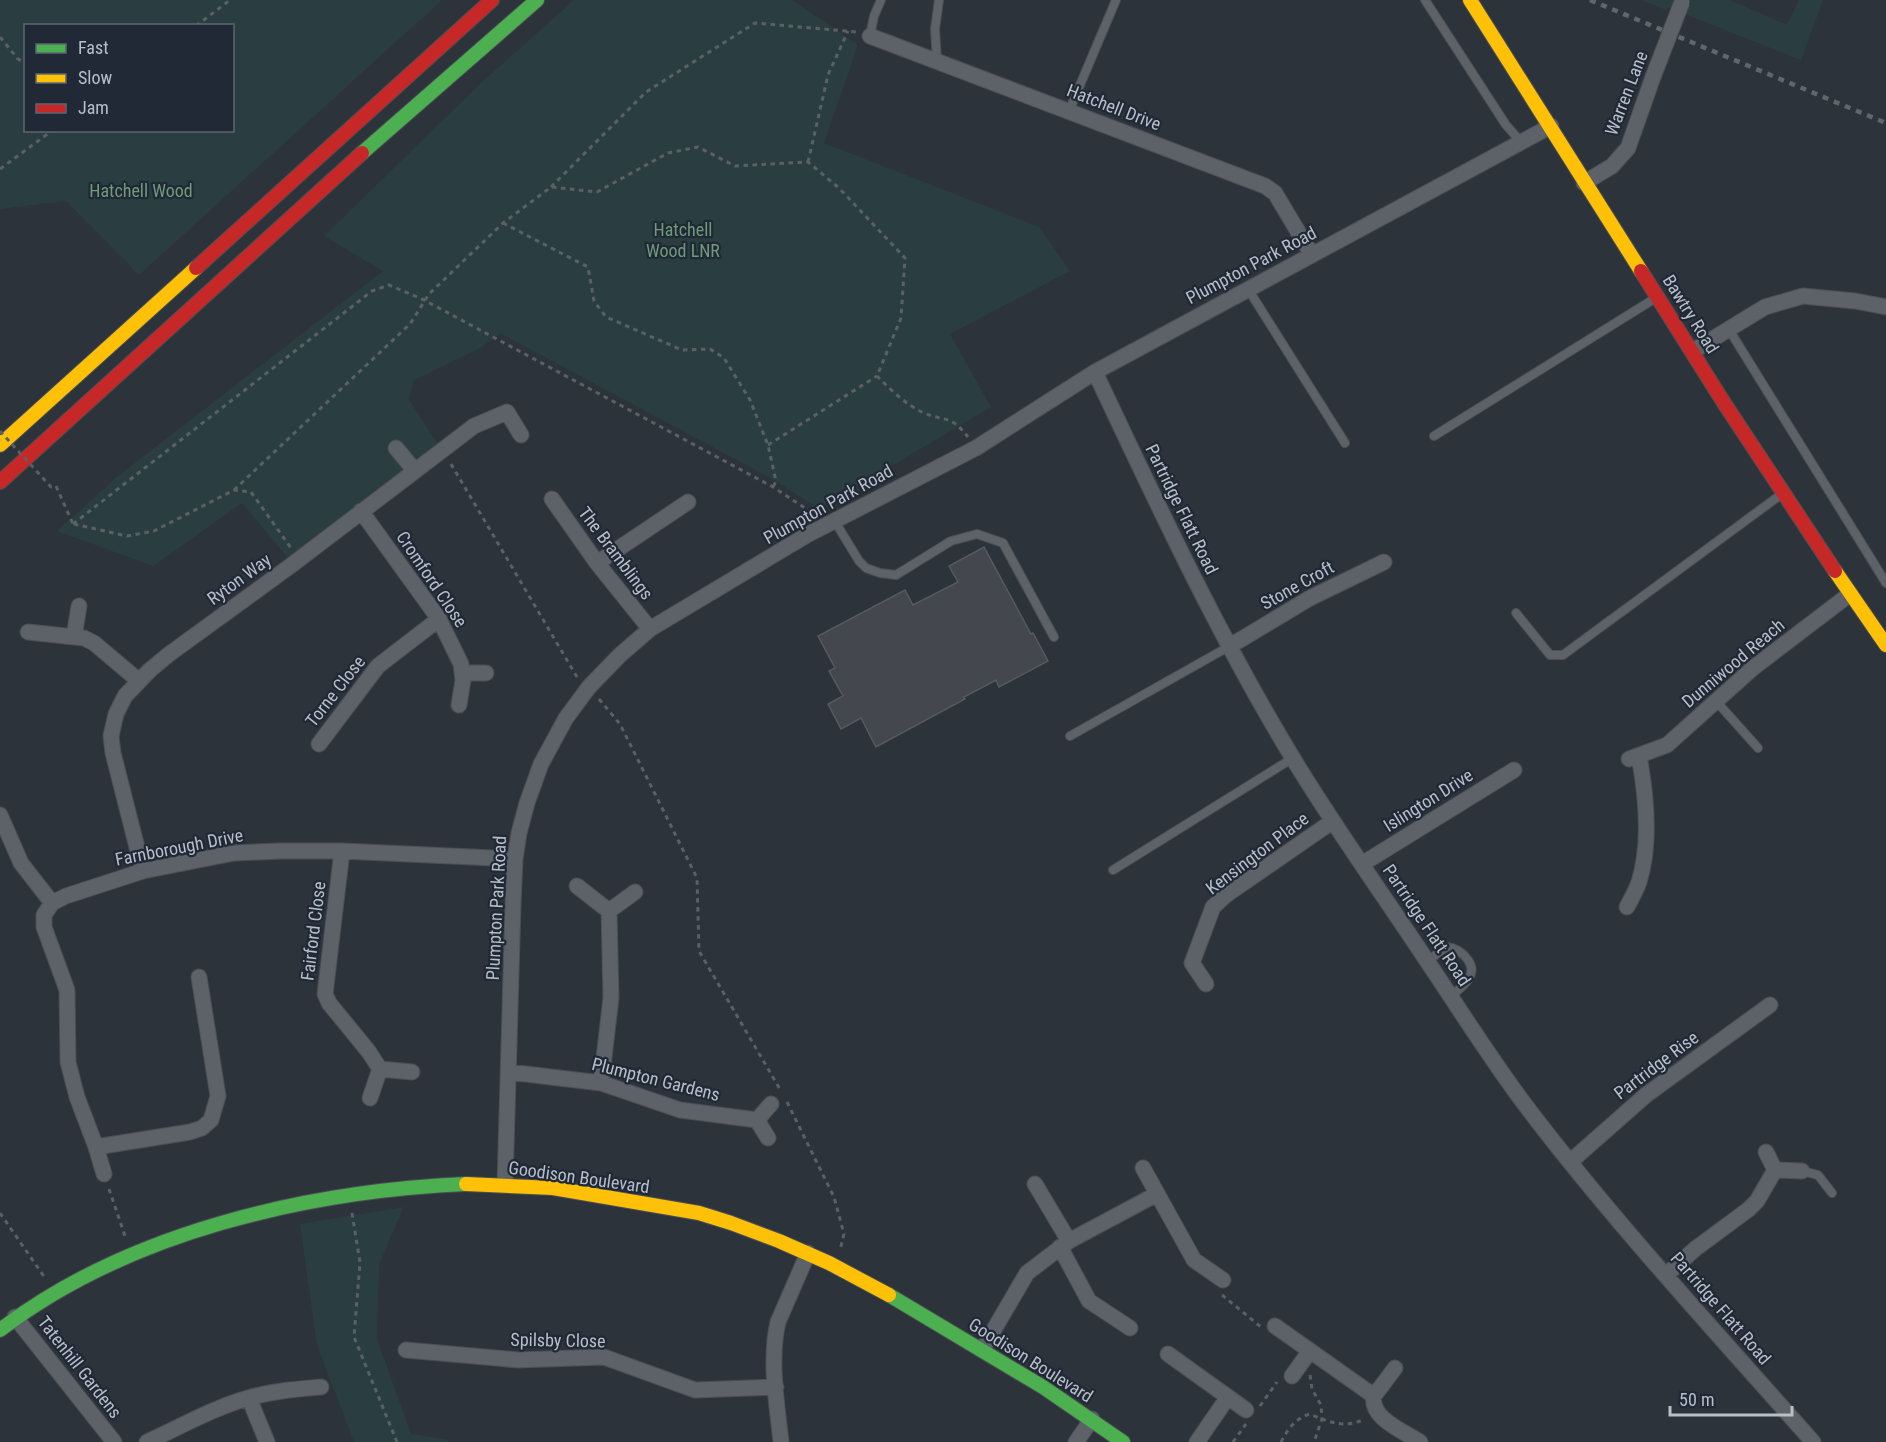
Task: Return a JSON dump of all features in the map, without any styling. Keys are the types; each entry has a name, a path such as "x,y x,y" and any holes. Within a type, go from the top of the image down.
{"main road":[{"path":"0,445 492,0"},
{"path":"0,482 291,217 456,69 537,0"},
{"name":"Bawtry Road","path":"1470,0 1551,126 1584,183 1783,493 1886,645"},
{"name":"Goodison Boulevard","path":"0,1330 15,1317 74,1279 186,1234 248,1217 349,1194 462,1184 547,1187 686,1210 752,1231 808,1253 862,1279 982,1350 1092,1419 1123,1442"}],"street":[{"name":"Warren Lane","path":"1584,183 1612,166 1628,148 1683,1"},
{"name":"Hatchell Drive","path":"870,36 1265,186 1275,193 1312,255"},
{"name":"Plumpton Park Road","path":"505,1184 515,859 527,803 541,764 566,718 589,687 620,655 650,629 830,522 976,448 1095,372 1551,126"},
{"path":"1693,351 1765,307 1803,296 1855,301 1886,307"},
{"name":"Partridge Flatt Road","path":"1095,372 1174,540 1230,646 1293,758 1333,821 1524,1103 1570,1162 1666,1275 1813,1442"},
{"name":"Ryton Way","path":"143,871 113,753 111,736 116,714 125,696 168,655 300,559 474,426 507,412 521,435"},
{"path":"396,448 415,471"},
{"name":"The Bramblings","path":"552,499 597,563 650,629"},
{"path":"597,563 688,502"},
{"name":"Cromford Close","path":"361,511 439,619 461,664 459,705"},
{"name":"Stone Croft","path":"1230,646 1310,598 1384,562"},
{"name":"Dunniwood Reach","path":"1626,907 1641,874 1646,824 1645,790 1634,757 1667,745 1753,668 1850,594"},
{"path":"74,638 79,606"},
{"name":"Torne Close","path":"319,744 378,666 439,619"},
{"path":"28,632 84,639 94,643 139,681"},
{"path":"462,673 486,673"},
{"name":"Islington Drive","path":"1362,864 1514,770"},
{"path":"0,815 21,863 52,903 44,915 44,927 67,990 68,1062 77,1097 104,1174"},
{"name":"Kensington Place","path":"1206,984 1192,963 1213,907 1333,821"},
{"name":"Farnborough Drive","path":"52,903 66,896 143,871 234,853 280,850 342,851 515,859"},
{"name":"Fairford Close","path":"342,851 325,994 328,1003 369,1052 380,1069"},
{"path":"577,886 609,911"},
{"path":"609,911 635,892"},
{"path":"602,1083 611,998 609,911"},
{"path":"96,1147 190,1132 202,1128 211,1120 218,1096 200,977"},
{"name":"Partridge Rise","path":"1570,1162 1646,1095 1770,1005"},
{"path":"370,1098 380,1069 412,1072"},
{"name":"Plumpton Gardens","path":"509,1072 602,1083 680,1110 757,1120"},
{"path":"768,1138 757,1120 771,1104"},
{"path":"1766,1152 1775,1170"},
{"path":"1143,1168 1194,1260 1223,1280"},
{"path":"1775,1170 1802,1171"},
{"path":"1666,1275 1695,1249 1749,1209 1757,1201 1775,1170"},
{"path":"1035,1184 1089,1301 1130,1328"},
{"path":"982,1350 1027,1273 1064,1244 1157,1194"},
{"path":"781,1442 776,1387 775,1334 808,1253"},
{"name":"Tatenhill Gardens","path":"15,1317 114,1442"},
{"path":"1275,1326 1306,1357 1375,1403 1387,1421 1420,1442"},
{"name":"Spilsby Close","path":"406,1350 518,1360 604,1358 695,1390 776,1387"},
{"path":"1168,1354 1249,1413"},
{"path":"1292,1376 1306,1357"},
{"path":"1375,1403 1395,1368"},
{"path":"147,1442 225,1406 249,1398 278,1391 321,1388"},
{"path":"1197,1442 1228,1397"},
{"path":"249,1398 267,1442"},
{"path":"1076,1442 1092,1419"}],"lane":[{"path":"870,36 874,16 881,0"},
{"path":"937,61 935,29 939,0"},
{"path":"1069,111 1116,0"},
{"path":"1425,0 1506,125 1522,143"},
{"path":"1248,289 1345,443"},
{"path":"1434,436 1658,296"},
{"path":"1728,328 1886,583"},
{"path":"1516,613 1550,654 1563,655 1783,493"},
{"path":"830,522 866,568 896,575 951,541 978,534 1003,543 1054,638"},
{"path":"1070,736 1230,646"},
{"path":"1716,700 1758,748"},
{"path":"1113,870 1293,758"},
{"path":"1427,961 1448,946 1464,954 1472,965 1472,973 1466,984 1451,996"},
{"path":"1802,1171 1818,1175 1832,1193"}],"path":[{"path":"199,24 230,0"},
{"path":"74,524 127,536 154,531 234,490 410,324 424,300 503,223 551,187 646,92 755,23 848,31 870,36"},
{"path":"808,162 828,75 848,31"},
{"path":"0,37 18,59 24,63"},
{"path":"0,169 50,132"},
{"path":"551,187 597,192 668,153 698,147 735,166 808,162 838,188 905,258 901,318 877,376 768,446"},
{"path":"503,223 588,267 594,301 606,317 682,350 710,349 724,358 750,400 768,446 776,481 773,487"},
{"path":"74,524 372,291 389,285 424,300 773,487 830,522"},
{"path":"877,376 890,390 922,412 954,421 976,448"},
{"path":"0,431 51,487 56,486 74,524"},
{"path":"442,450 575,675 589,687 620,724 698,878 699,951 781,1092"},
{"path":"234,490 251,492 300,559"},
{"path":"787,1102 834,1197 844,1234 836,1267"},
{"path":"104,1174 132,1255"},
{"path":"349,1194 360,1262 354,1337 397,1442"},
{"path":"0,1213 55,1292"},
{"path":"1223,1280 1218,1292 1269,1334 1275,1326"},
{"path":"1306,1357 1312,1389 1321,1405 1322,1419 1314,1442"},
{"path":"1233,1442 1249,1413 1280,1378 1292,1376"},
{"path":"1282,1442 1288,1429 1298,1419 1309,1414 1340,1425 1353,1424 1375,1403"}],"green space":[{"name":"Hatchell Wood","path":"0,0 442,0 139,275 66,201 0,209"},
{"name":"Hatchell Wood LNR","path":"574,0 792,0 858,45 824,143 1039,227 1070,271 950,334 991,407 819,509 776,481 500,333 480,348 413,381 409,400 439,446 293,564 242,503 153,566 57,531 118,476 383,271 324,236 482,82"},
{"path":"1641,0 1730,0 1787,25 1799,0 1823,0 1801,60 1667,7 1666,10"},
{"path":"404,1207 379,1264 377,1339 411,1434 449,1440 448,1442 354,1442 317,1345 300,1224"}],"building":[{"path":"984,547 1048,661 999,687 996,680 876,747 861,718 841,729 828,704 843,696 829,671 835,668 818,636 905,590 913,605 958,582 949,566"}],"railway":[{"path":"1590,0 1886,123"}],"traffic: fast":[{"path":"362,153 537,0"},
{"path":"0,1330 50,1296 105,1267 162,1243 222,1223 283,1207 345,1196 406,1188 466,1184"},
{"path":"889,1295 1043,1387 1123,1442"}],"traffic: slow":[{"path":"1470,0 1641,271"},
{"path":"0,445 196,268"},
{"path":"1835,571 1886,645"},
{"path":"466,1184 553,1188 699,1213 779,1241 829,1263 889,1295"}],"traffic: jam":[{"path":"196,268 492,0"},
{"path":"0,482 362,153"},
{"path":"1641,271 1724,403 1835,571"}]}
